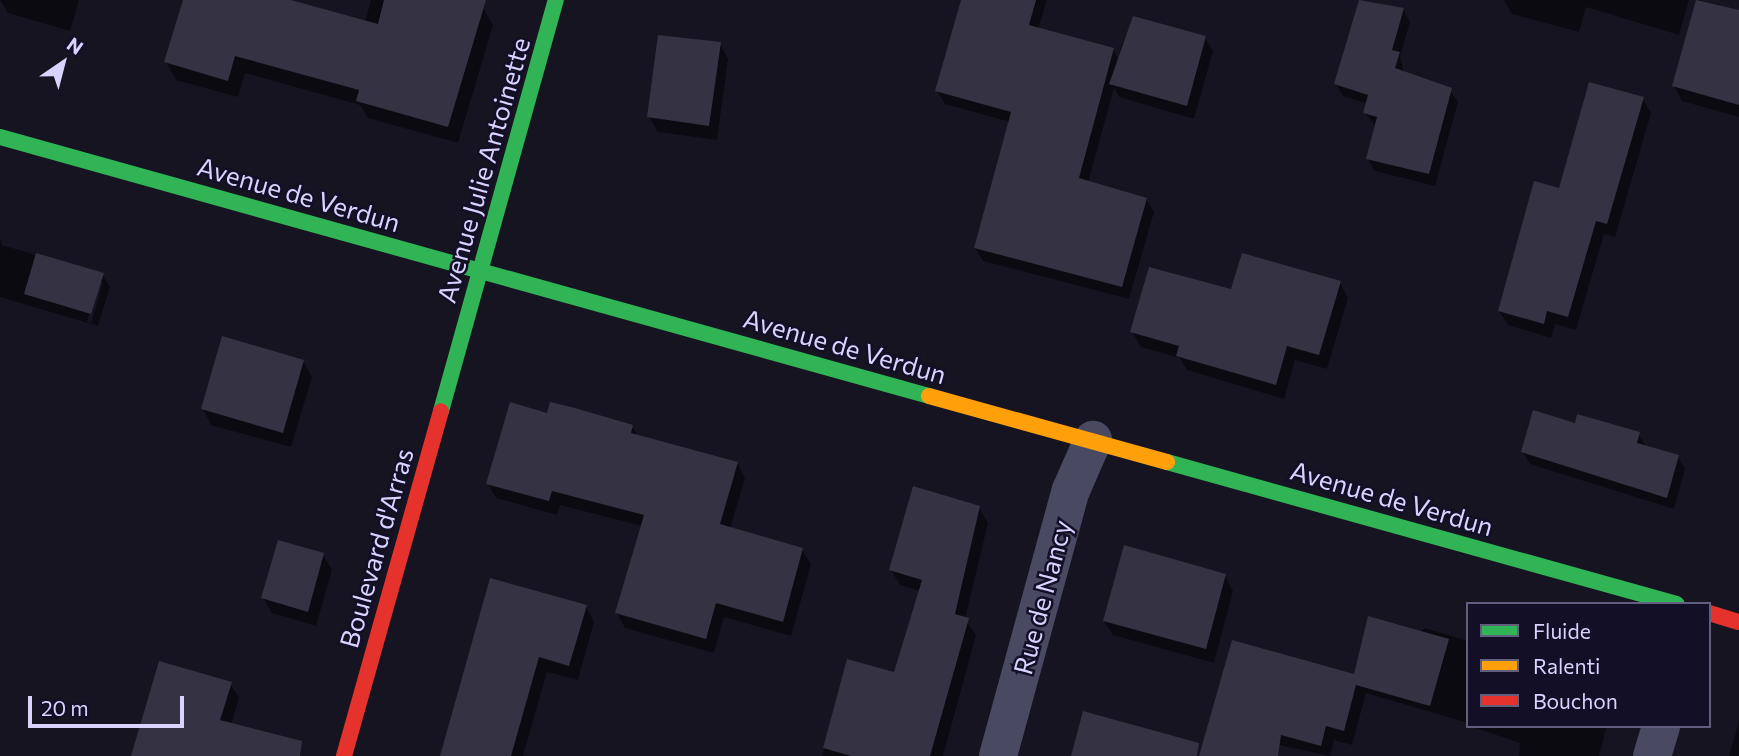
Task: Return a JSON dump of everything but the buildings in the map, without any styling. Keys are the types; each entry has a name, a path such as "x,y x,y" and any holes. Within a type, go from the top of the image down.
{"street":[{"name":"Avenue Julie Antoinette","path":"456,353 482,270 556,0"},
{"name":"Avenue de Verdun","path":"0,137 1670,602"},
{"name":"Boulevard d'Arras","path":"344,756 456,353"},
{"name":"Rue de Nancy","path":"998,756 1072,490 1093,440"},
{"path":"1711,614 1739,622"},
{"path":"1652,756 1660,728"}],"traffic: fast":[{"path":"441,411 556,0"},
{"path":"0,137 929,396"},
{"path":"1167,462 1670,602"}],"traffic: slow":[{"path":"929,396 1167,462"}],"traffic: jam":[{"path":"344,756 441,411"},
{"path":"1711,614 1739,622"}]}
